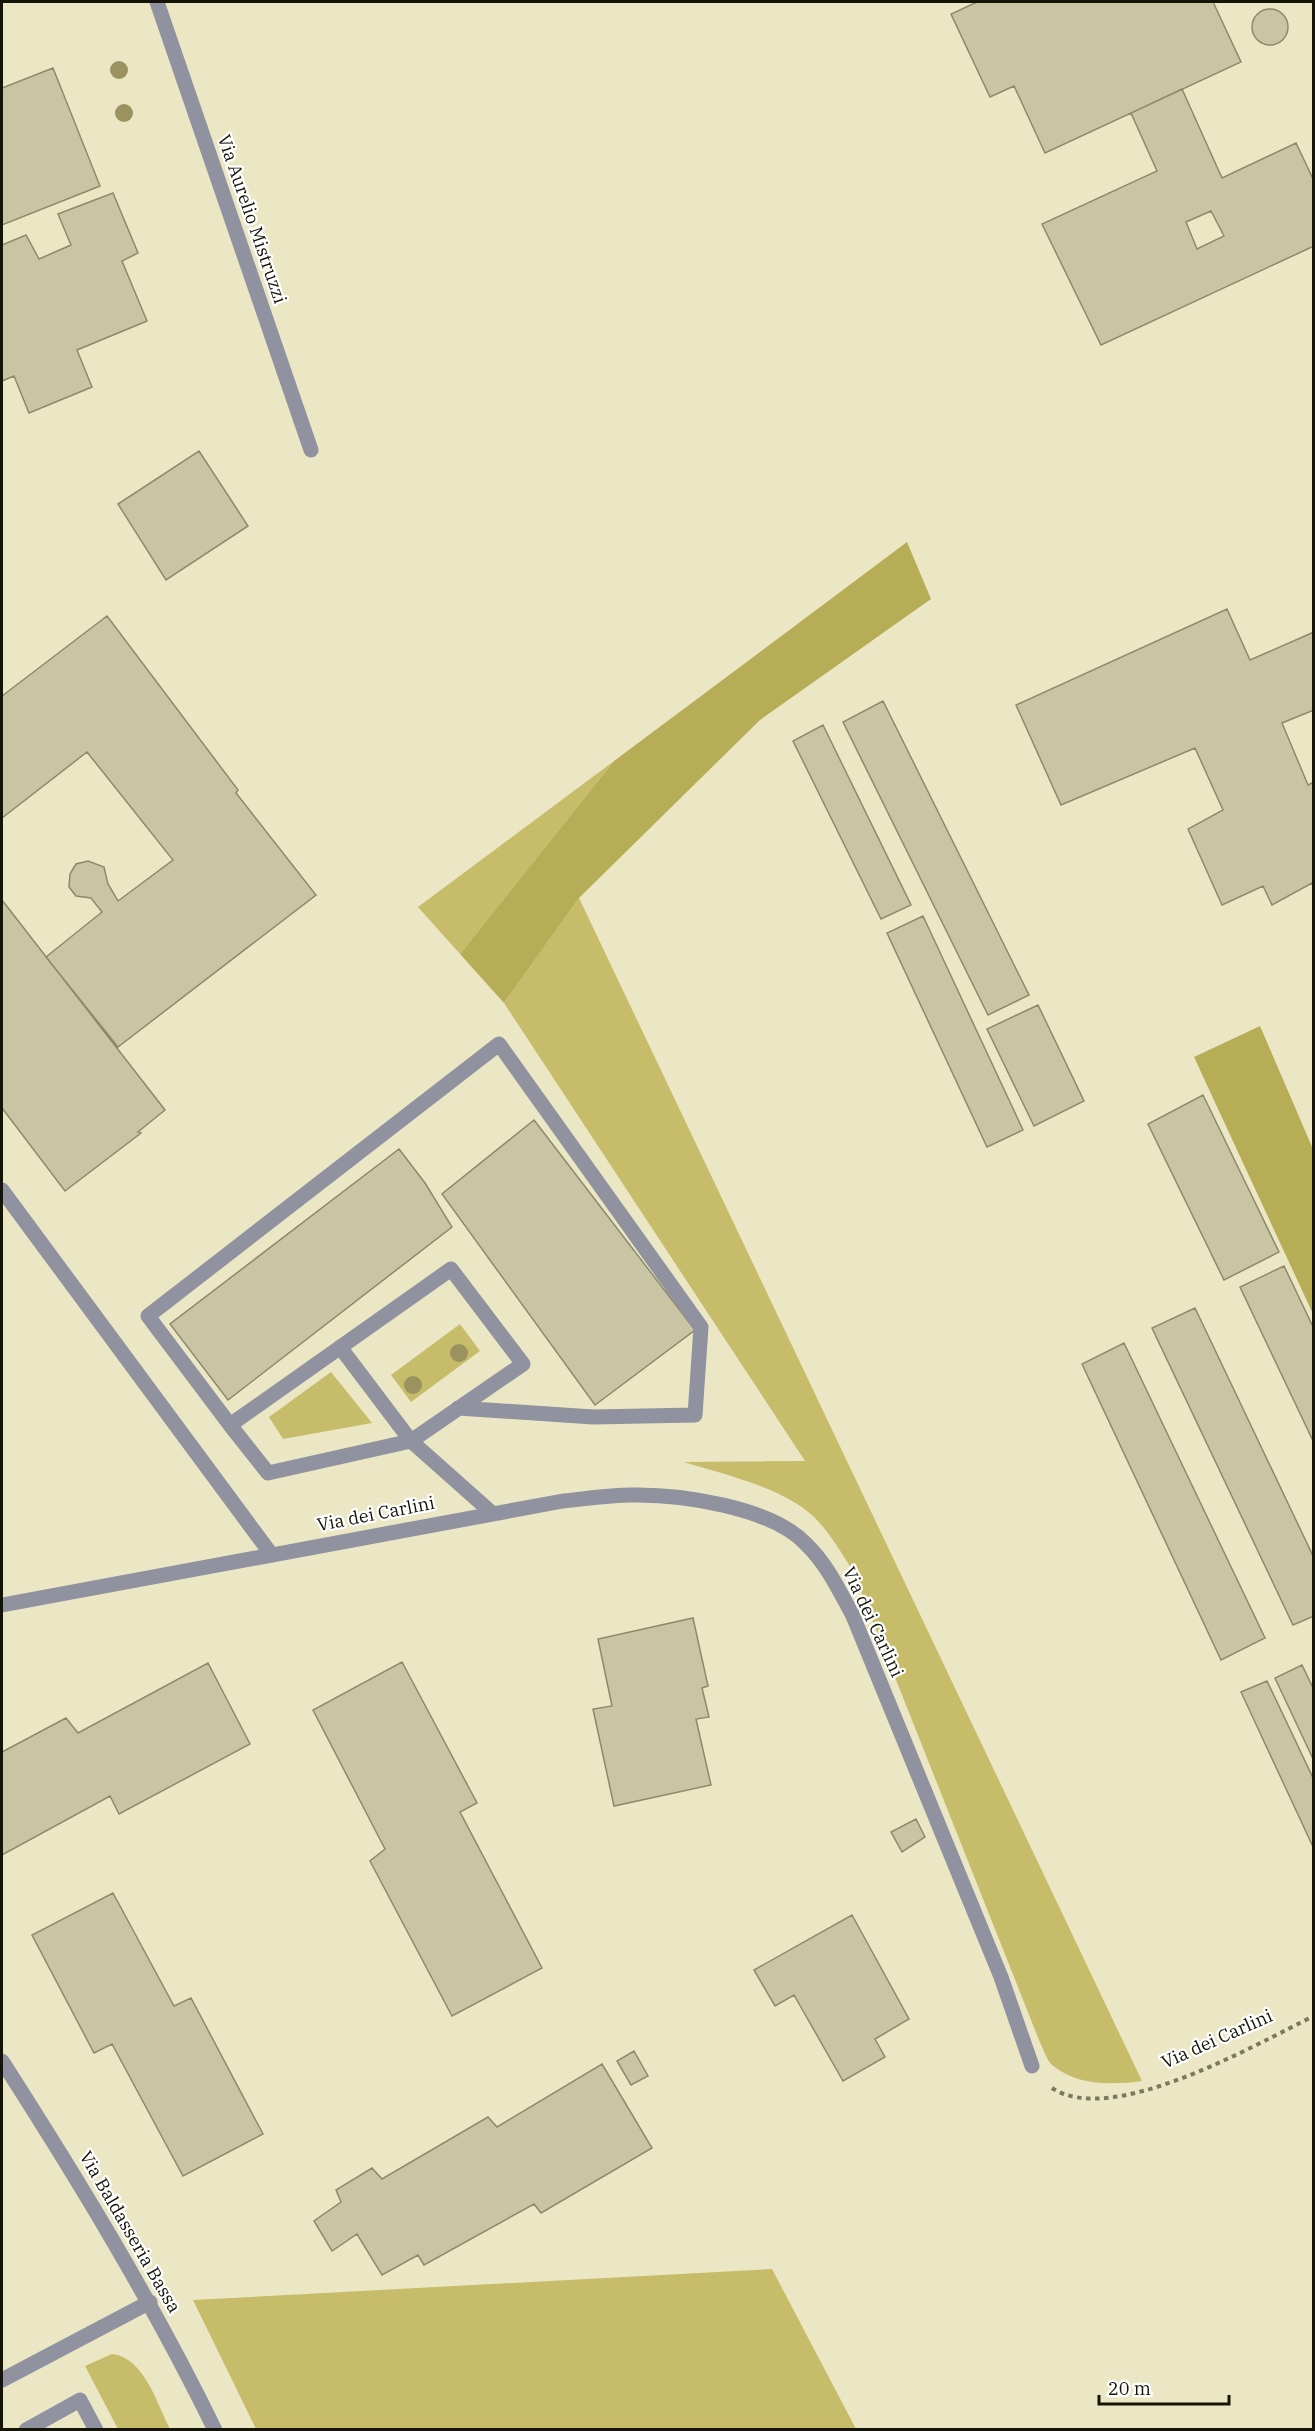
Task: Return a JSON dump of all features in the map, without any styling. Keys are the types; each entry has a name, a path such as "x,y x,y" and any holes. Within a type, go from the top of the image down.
{"street":[{"name":"Via Aurelio Mistruzzi","path":"157,2 310,450"},
{"path":"230,1425 451,1269 523,1364 458,1408 411,1441 268,1473 230,1425 148,1316 499,1044 701,1327 695,1414 594,1418 458,1408"},
{"path":"2,1190 271,1554"},
{"path":"340,1347 411,1441 492,1513"},
{"name":"Via dei Carlini","path":"2,1605 563,1501 632,1494 732,1508 772,1520 805,1542 832,1576 853,1616 1001,1977 1032,2066"},
{"name":"Via Baldasseria Bassa","path":"2,2061 90,2199 150,2302 215,2430"},
{"path":"2,2380 150,2302"},
{"path":"26,2430 80,2400 96,2430"}],"path":[{"name":"Via dei Carlini","path":"1032,2066 1040,2080 1058,2091 1078,2098 1113,2098 1193,2074 1314,2016"}],"shaded area":[{"path":"907,542 931,599 760,720 579,898 504,1003 460,954 614,761"},
{"path":"614,761 460,954 418,907"},
{"path":"579,898 1142,2081 1107,2083 1084,2080 1062,2072 1048,2060 852,1569 830,1536 814,1517 787,1498 752,1483 684,1462 805,1461 504,1003"},
{"path":"1260,1026 1313,1149 1313,1314 1194,1057"},
{"path":"460,1324 480,1351 411,1402 391,1375"},
{"path":"331,1372 372,1423 283,1439 269,1417"},
{"path":"772,2269 856,2429 256,2429 193,2300"},
{"path":"112,2354 133,2363 141,2372 170,2429 118,2429 85,2366"}],"building":[{"path":"977,2 1213,2 1241,62 1045,153 1014,86 990,97 951,14"},
{"path":"1270,9 1283,14 1288,27 1283,40 1270,45 1257,40 1252,27 1257,14"},
{"path":"53,68 100,186 2,225 2,88"},
{"path":"1182,89 1222,178 1296,143 1314,181 1314,246 1101,345 1042,224 1157,171 1131,113","holes":["1211,211 1224,236 1197,249 1186,222"]},
{"path":"113,193 138,253 122,261 147,321 77,350 92,387 29,413 14,376 2,381 2,245 26,235 39,259 71,245 58,214"},
{"path":"199,451 248,526 166,580 118,504"},
{"path":"1227,609 1250,660 1314,632 1314,710 1282,723 1308,785 1314,782 1314,886 1312,883 1272,905 1263,886 1222,905 1188,829 1223,810 1195,748 1061,805 1016,705"},
{"path":"107,616 238,790 236,793 316,895 118,1047 46,957 102,912 91,898 76,896 69,887 70,874 76,864 88,861 104,867 108,884 118,901 173,860 87,752 2,818 2,696"},
{"path":"883,701 1029,995 988,1015 843,722"},
{"path":"823,725 911,905 881,919 793,741"},
{"path":"2,900 165,1110 138,1132 141,1133 65,1191 2,1108"},
{"path":"923,916 1023,1130 987,1147 887,933"},
{"path":"1038,1005 1084,1101 1034,1126 987,1029"},
{"path":"1203,1095 1279,1252 1224,1280 1148,1124"},
{"path":"534,1120 695,1330 595,1405 442,1194"},
{"path":"399,1149 425,1183 452,1227 228,1400 170,1324"},
{"path":"1284,1266 1314,1329 1314,1443 1240,1287"},
{"path":"1195,1308 1314,1558 1314,1616 1293,1625 1152,1328"},
{"path":"1124,1343 1265,1638 1221,1660 1082,1364"},
{"path":"693,1618 708,1686 702,1688 709,1717 696,1719 711,1785 614,1806 593,1709 612,1706 598,1639"},
{"path":"402,1662 477,1803 460,1812 542,1968 452,2016 370,1861 385,1849 313,1710"},
{"path":"208,1663 250,1744 119,1814 110,1796 2,1855 2,1752 66,1718 78,1733"},
{"path":"1302,1665 1314,1690 1314,1761 1275,1678"},
{"path":"1267,1681 1314,1780 1314,1849 1241,1692"},
{"path":"916,1819 925,1837 902,1852 891,1832"},
{"path":"113,1893 174,2006 191,1998 263,2134 183,2176 112,2044 94,2053 32,1935"},
{"path":"852,1915 909,2019 875,2039 885,2057 843,2081 794,1995 775,2006 754,1970"},
{"path":"634,2051 648,2076 631,2085 617,2061"},
{"path":"602,2064 652,2148 541,2213 534,2204 424,2265 418,2255 382,2275 357,2234 332,2251 314,2221 341,2202 336,2190 372,2168 382,2179 488,2117 497,2127"}]}
